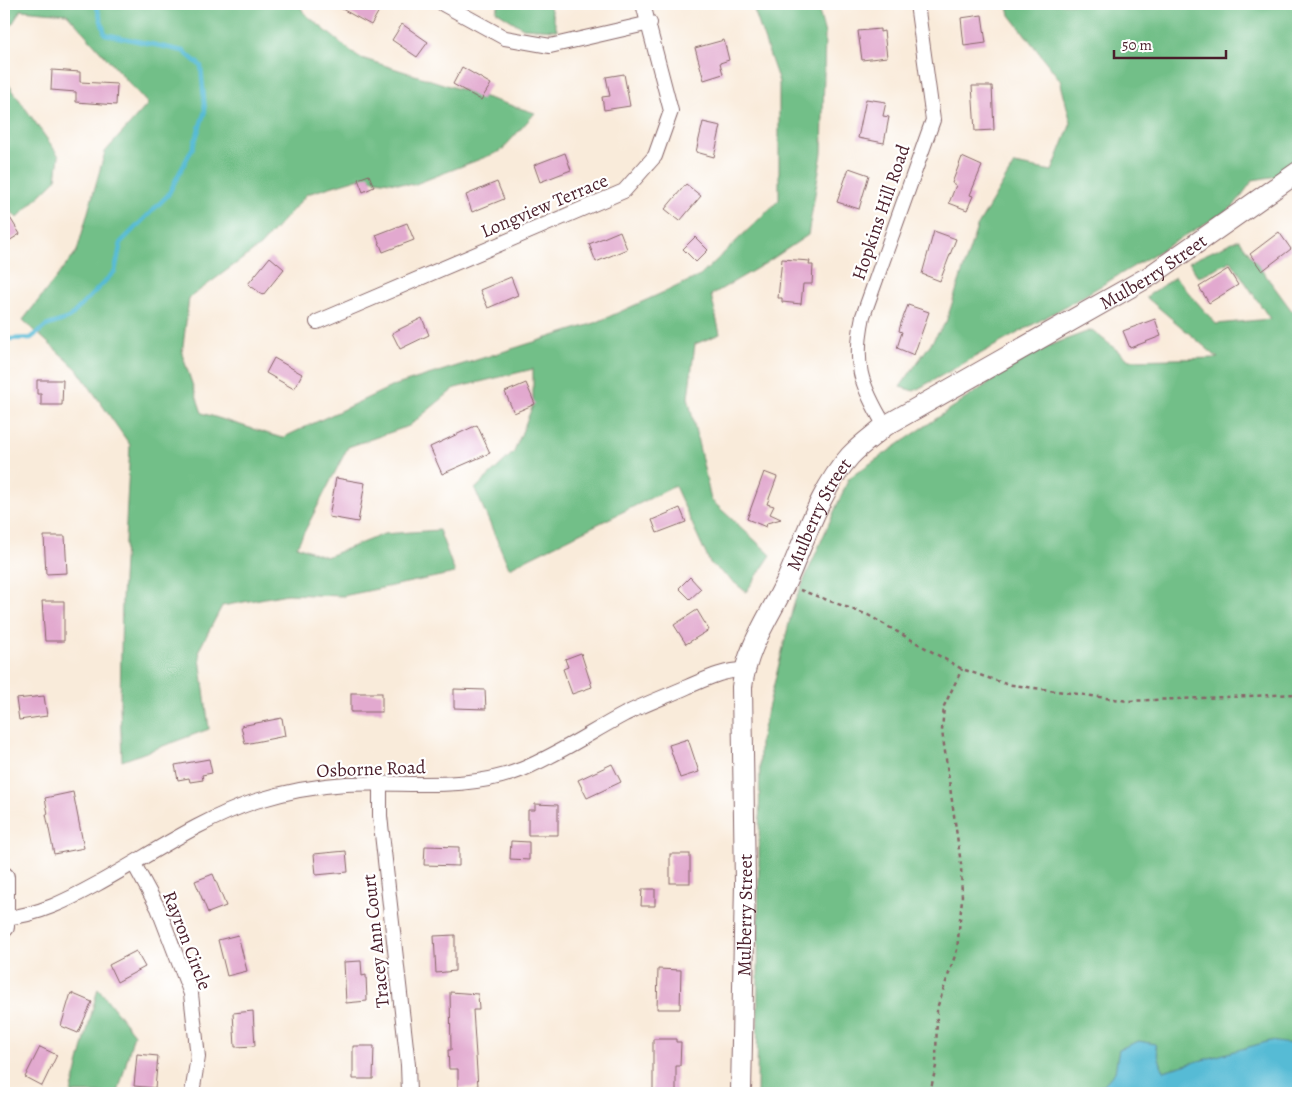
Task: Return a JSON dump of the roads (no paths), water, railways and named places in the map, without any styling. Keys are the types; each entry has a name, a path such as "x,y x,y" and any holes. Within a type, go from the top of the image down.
{"street":[{"path":"443,4 505,38 550,46 650,23"},
{"name":"Longview Terrace","path":"317,322 624,191 655,156 671,111 650,23 643,4"},
{"name":"Hopkins Hill Road","path":"885,426 863,387 859,368 858,341 863,316 933,120 918,4"},
{"name":"Mulberry Street","path":"741,1093 745,883 742,687 744,670 760,628 785,584 818,509 835,479 850,457 885,426 1150,276 1298,172"},
{"name":"Osborne Road","path":"4,922 46,909 134,864 218,816 255,802 324,786 452,783 503,776 569,747 625,714 723,672 744,670"},
{"name":"Tracey Ann Court","path":"380,785 380,816 408,1065 408,1093"},
{"name":"Rayron Circle","path":"134,864 158,908 191,994 198,1057 192,1093"},
{"path":"4,876 4,922"}],"water":[{"path":"1139,1041 1155,1044 1163,1071 1270,1041 1298,1045 1298,1093 1096,1093 1115,1072 1119,1049"}],"waterway":[{"path":"10,339 31,338 46,326 69,318 115,271 121,242 168,195 193,147 205,111 201,66 183,51 105,34 96,4"}]}
